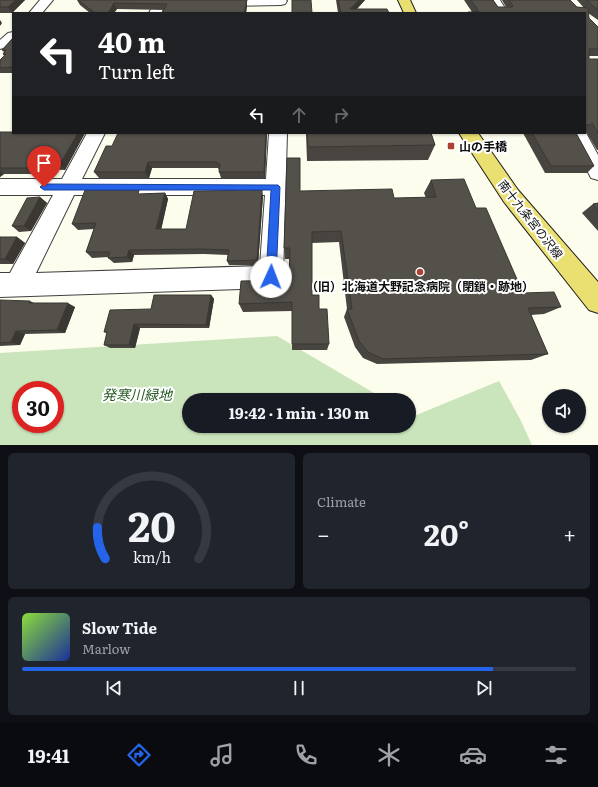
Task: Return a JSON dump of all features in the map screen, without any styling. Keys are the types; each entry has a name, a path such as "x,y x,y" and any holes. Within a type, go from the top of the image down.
{"main road":[{"path":"404,0 410,12"},
{"name":"南十九条宮の沢線","path":"469,134 511,196 598,301"}],"street":[{"path":"36,12 47,0"},
{"path":"156,12 162,0 176,1"},
{"path":"494,0 501,12"},
{"path":"206,1 219,7 281,5"},
{"path":"0,45 8,42 12,37"},
{"path":"9,285 69,187 96,134"},
{"path":"9,285 271,277 278,134"},
{"path":"578,134 598,173"},
{"path":"0,187 275,187"}],"green space":[{"name":"発寒川緑地","path":"277,336 374,393 182,393 182,433 416,433 416,415 499,381 520,419 532,445 0,445 0,353"}],"building":[{"path":"0,0 16,0 8,7 0,7"},
{"path":"78,0 247,0 244,12 163,12 167,4 114,3 109,12 94,12"},
{"path":"292,0 311,0 312,12 292,12"},
{"path":"338,0 359,0 350,9 387,9 388,12 341,12"},
{"path":"471,0 493,0 498,7 512,7 513,6 509,0 570,0 577,7 588,8 589,18 598,27 598,49 589,49 589,59 598,59 598,133 592,123 590,125 586,125 586,12 479,12"},
{"path":"587,0 598,0 598,10 593,6"},
{"path":"12,39 12,67 0,68 0,60 6,54 3,54 6,50 2,50"},
{"path":"0,132 12,132 12,134 77,134 60,164 32,164 29,168 0,168"},
{"path":"118,134 266,134 264,172 219,172 220,164 217,164 217,162 148,162 145,172 94,172 106,146 112,146"},
{"path":"307,134 431,134 435,145 308,147"},
{"path":"533,134 577,134 594,166 551,166"},
{"name":"（旧）北海道大野記念病院（閉鎖・跡地）","path":"287,158 300,158 300,191 392,189 394,198 436,197 431,180 464,179 476,208 486,208 523,293 554,292 561,307 528,308 548,354 383,359 368,352 359,341 347,309 352,309 341,231 312,232 312,295 319,295 319,309 327,309 329,344 292,344 292,302 239,304 241,281 289,280 290,248 284,248"},
{"path":"85,190 139,190 138,194 165,193 156,229 186,229 194,191 262,190 257,260 227,261 229,250 129,250 127,257 108,258 110,252 86,252 96,223 72,224"},
{"path":"40,197 24,226 12,226 27,198"},
{"path":"598,203 598,210 593,204"},
{"path":"0,237 17,237 5,259 0,259"},
{"path":"154,295 211,295 206,325 134,324 129,345 104,345 107,332 104,332 110,310 151,309"},
{"path":"0,300 30,301 29,303 68,303 57,330 16,331 11,342 0,343"}],"place":[{"name":"山の手橋","path":"451,146"},
{"name":"（旧）北海道大野記念病院（閉鎖・跡地）","path":"420,272"}],"route":[{"path":"44,187 275,187 271,277"}]}
